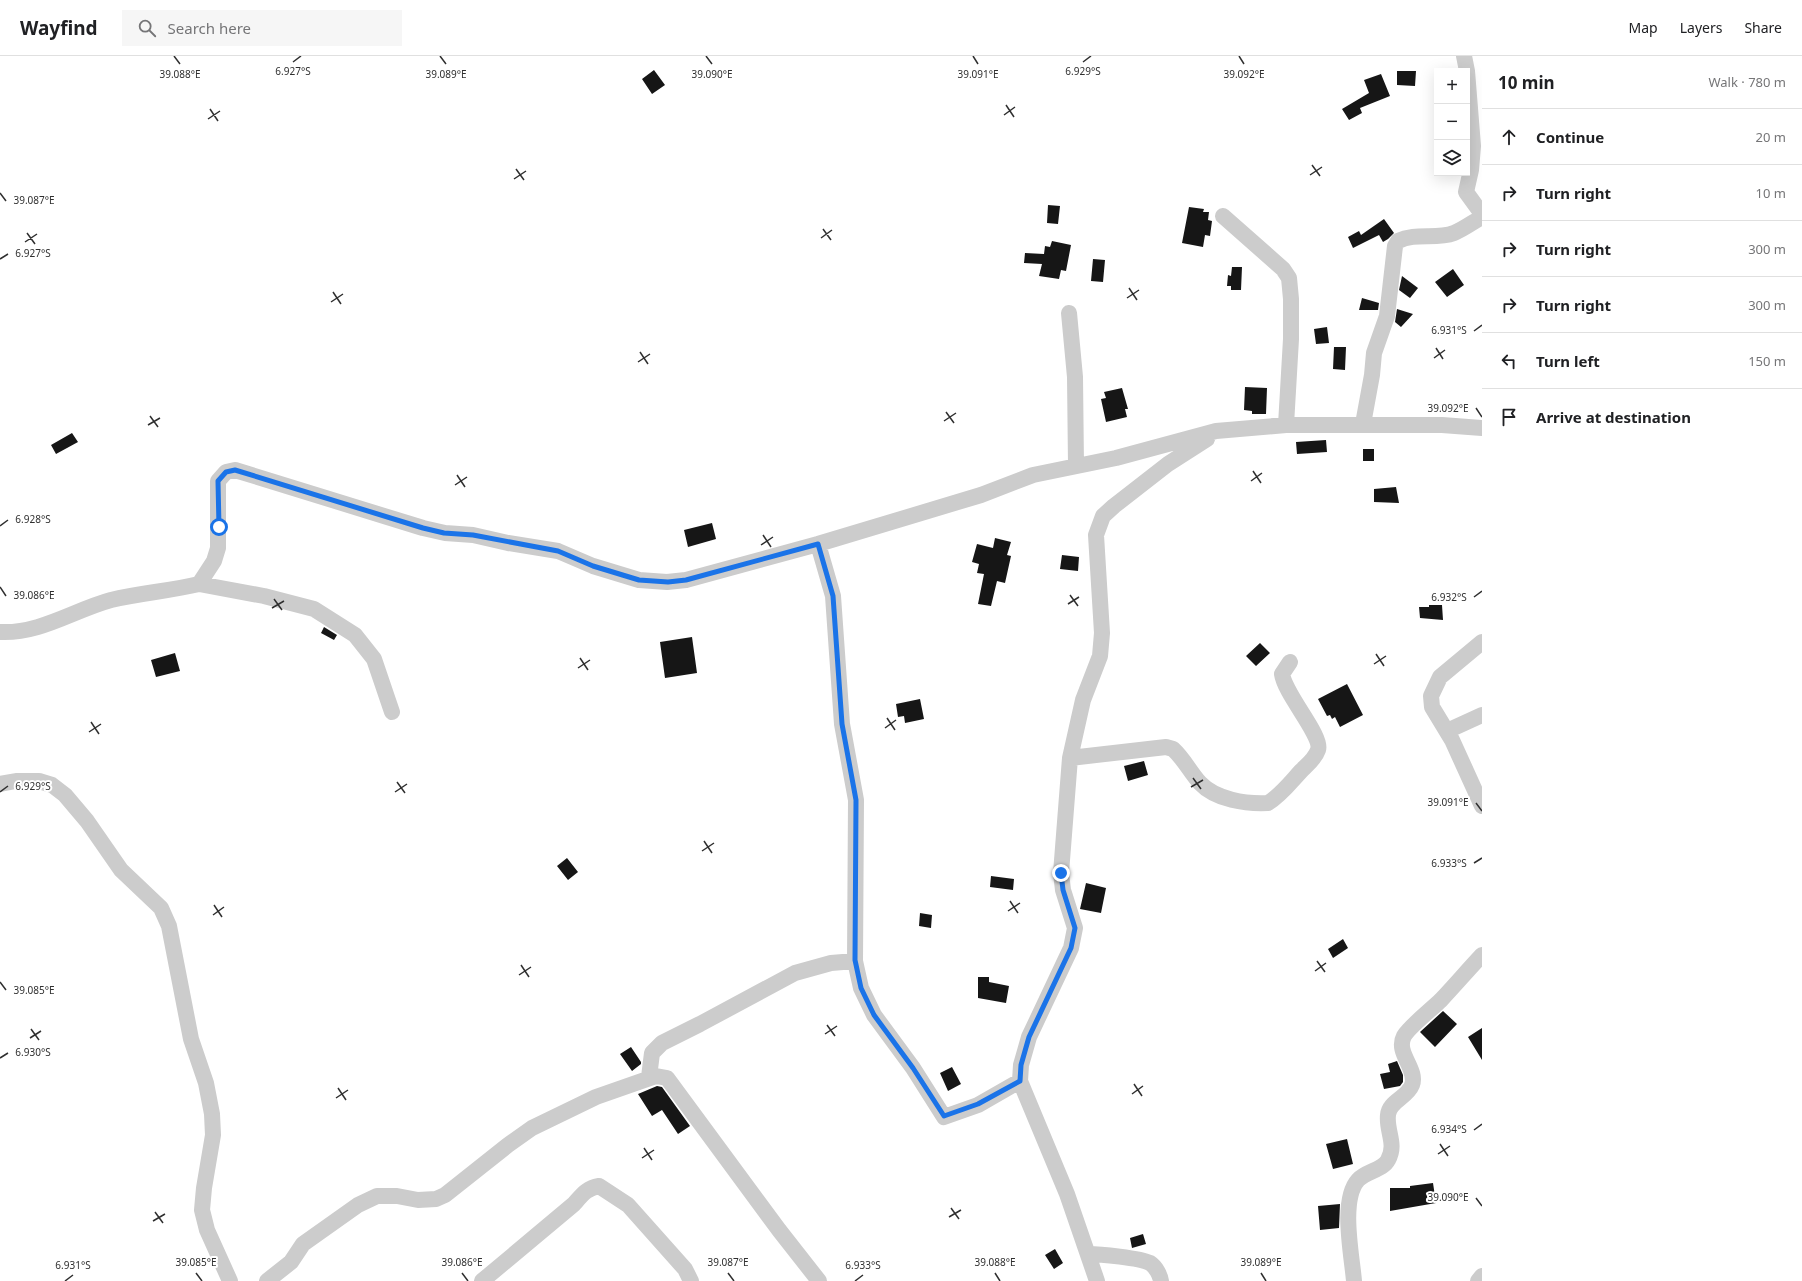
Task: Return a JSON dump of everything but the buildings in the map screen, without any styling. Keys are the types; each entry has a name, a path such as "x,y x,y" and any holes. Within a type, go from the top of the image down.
{"street":[{"path":"1464,56 1466,68"},
{"path":"1470,104 1473,146 1471,170 1466,192 1482,214"},
{"path":"1223,216 1283,269 1289,278 1291,339 1286,425"},
{"path":"1363,424 1372,375 1374,353 1386,316 1395,246 1398,241 1414,236 1454,233 1482,217"},
{"path":"1069,313 1074,377 1076,466"},
{"path":"199,584 214,561 218,548 218,481 226,472 235,470 423,528 444,533 473,535 558,551 593,566 639,580 668,582 686,580 818,544 981,495 1033,475 1116,458 1216,431 1286,425 1363,424 1482,428"},
{"path":"1097,1281 1067,1194 1020,1081 1021,1065 1029,1037 1071,948 1075,928 1063,890 1061,873 1070,758 1083,700 1100,656 1102,633 1096,535 1103,516 1143,483 1216,431"},
{"path":"818,544 833,596 842,724 856,800 855,960 861,988 874,1015 913,1068 944,1116 978,1104 1020,1081"},
{"path":"0,632 26,630 43,626 110,601 139,594 199,584 264,596 314,609 355,636 374,658 392,712"},
{"path":"1482,642 1440,677 1430,696 1432,707 1447,732 1482,806"},
{"path":"1070,758 1166,747 1173,749 1201,784 1212,792 1237,800 1268,803 1286,789 1312,760 1319,749 1318,738 1291,697 1283,679 1282,674 1290,662"},
{"path":"1447,732 1482,716"},
{"path":"0,784 16,781 39,781 52,785 65,795 87,821 121,870 161,908 168,926 191,1039 206,1083 212,1114 213,1135 204,1188 202,1210 208,1230 230,1281"},
{"path":"1354,1281 1348,1214 1350,1199 1358,1180 1387,1162 1391,1155 1393,1148 1387,1116 1390,1108 1412,1086 1413,1079 1401,1045 1404,1035 1441,1000 1482,955"},
{"path":"649,1077 652,1053 662,1043 795,972 831,963 855,960"},
{"path":"266,1281 291,1262 303,1244 358,1205 377,1196 397,1196 418,1200 436,1199 445,1195 508,1144 532,1128 596,1097 630,1086 649,1077 656,1076 667,1078 779,1230 819,1281"},
{"path":"482,1281 586,1191 592,1187 599,1186 628,1205 685,1269 691,1281"},
{"path":"1088,1254 1106,1254 1150,1264 1160,1274 1162,1281"},
{"path":"1478,1281 1482,1276"}],"route":[{"path":"219,527 220,504 218,481 226,472 235,470 288,485 423,528 444,533 473,535 508,543 558,551 593,566 639,580 668,582 686,580 818,544 833,596 842,724 849,755 856,800 857,852 855,960 861,988 874,1015 913,1068 944,1116 952,1115 978,1104 1020,1081 1021,1065 1029,1037 1071,948 1075,928 1063,890 1061,873"}]}
